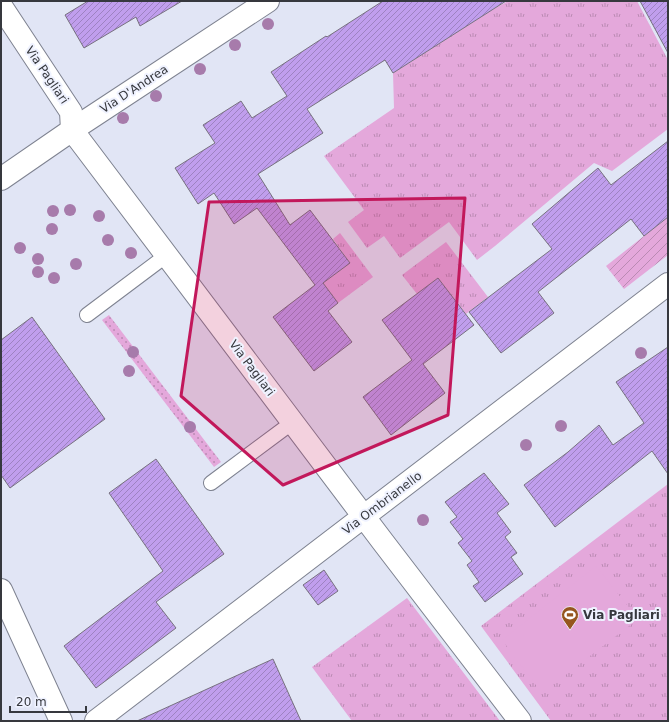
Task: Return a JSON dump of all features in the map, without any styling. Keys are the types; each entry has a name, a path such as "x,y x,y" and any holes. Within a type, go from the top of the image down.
{"street":[{"name":"Via D'Andrea","path":"1,179 72,130 268,1"},
{"name":"Via Pagliari","path":"1,6 71,112 72,130 520,721"},
{"name":"Via Ombrianello","path":"96,721 668,284"},
{"path":"1,590 61,721"}],"lane":[{"path":"87,315 167,255"},
{"path":"212,483 293,422"}],"highlighted area":[{"path":"465,198 448,415 283,485 181,396 209,202"}],"green space":[{"path":"508,1 637,1 668,60 668,129 612,171 594,163 477,260 449,222 400,258 384,236 367,248 348,222 364,210 324,156 394,108 393,73"},
{"path":"668,217 668,255 624,289 606,266"},
{"path":"340,233 373,277 338,303 323,283 350,263 333,239"},
{"path":"446,242 488,297 466,314 438,278 417,294 402,275"},
{"path":"109,315 221,462 214,467 102,320"},
{"path":"668,484 668,721 551,721 481,626"},
{"name":"Via Pagliari","path":"596,566 638,619 542,693 502,640"},
{"path":"407,598 500,721 352,721 312,667"}],"building":[{"path":"88,1 182,1 140,26 136,17 84,48 65,15"},
{"path":"383,1 506,1 393,73 385,60 307,109 323,133 258,174 290,225 310,210 350,263 323,283 338,303 328,311 352,342 314,371 273,317 315,285 257,208 234,224 214,193 198,204 175,168 215,143 203,125 241,101 252,118 287,96 271,72"},
{"path":"640,1 668,1 668,53"},
{"path":"668,141 668,217 644,236 631,219 538,292 554,313 501,353 469,312 552,249 532,224 598,168 611,185"},
{"path":"438,278 474,325 423,364 445,393 391,435 363,397 412,360 382,320"},
{"path":"32,317 105,419 10,488 1,475 1,340"},
{"path":"668,347 668,474 652,451 555,527 524,485 568,452 599,425 613,445 644,423 616,382"},
{"path":"156,459 224,554 156,602 176,628 96,688 64,646 163,571 109,493"},
{"path":"484,473 509,504 497,513 511,532 505,537 517,553 511,557 523,574 485,602 473,586 479,582 467,565 472,561 458,543 463,539 450,522 457,517 445,502"},
{"path":"324,570 338,591 318,605 303,585"},
{"path":"273,659 301,721 137,721"}],"place":[{"name":"Via Pagliari","path":"570,630"}]}
